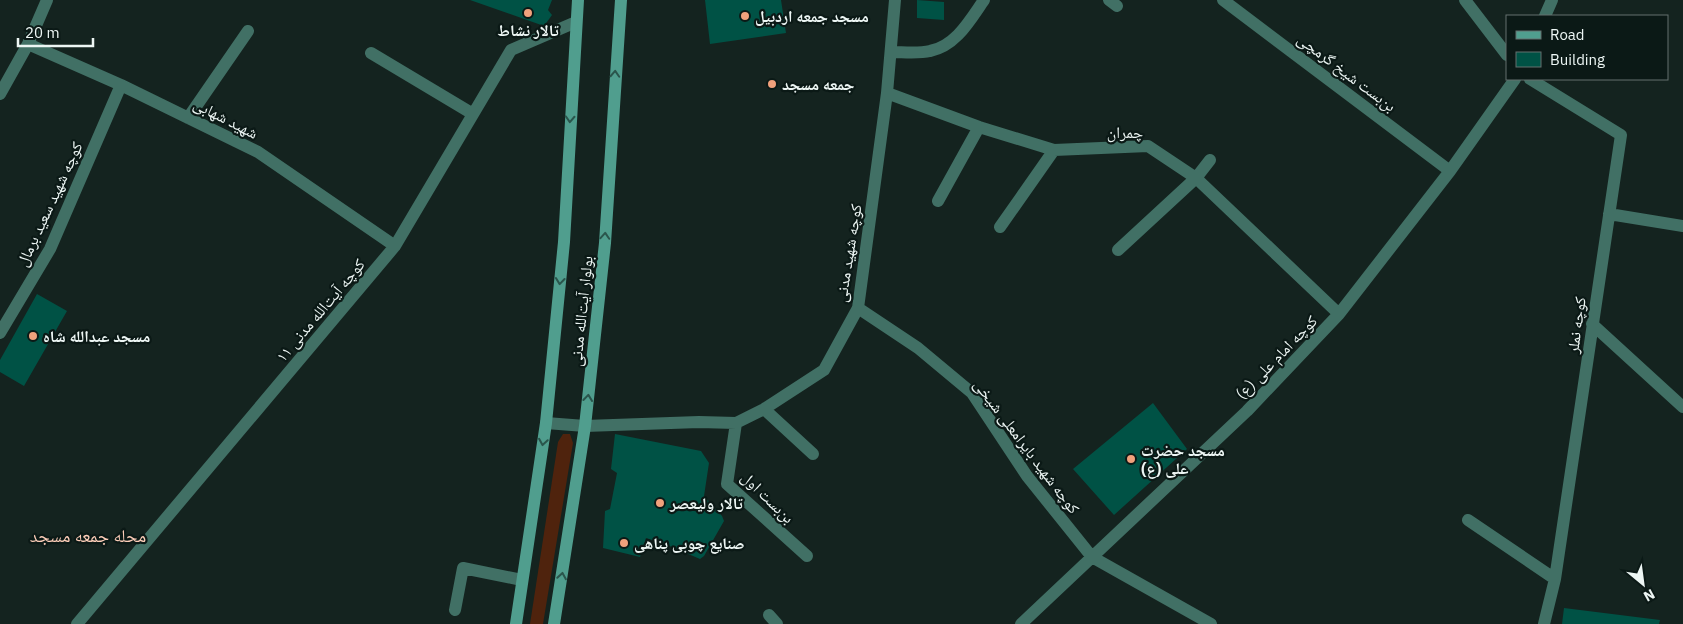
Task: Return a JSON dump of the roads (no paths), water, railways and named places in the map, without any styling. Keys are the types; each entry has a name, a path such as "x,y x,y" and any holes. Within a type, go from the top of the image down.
{"main road":[{"name":"بولوار آیت‌الله مدنی","path":"516,624 546,423 564,242 578,0"},
{"name":"بولوار آیت‌الله مدنی","path":"554,624 585,426 605,243 621,0"}],"street":[{"path":"0,94 28,44 46,0"},
{"name":"کوچه شهید مدنی","path":"546,423 585,426 699,422 736,423 764,408 824,370 858,308 887,93 895,0"},
{"path":"890,52 930,52 946,46 963,29 984,0"},
{"name":"بن‌بست شیخ گرمچی","path":"1223,0 1450,171"},
{"path":"1465,0 1506,54"},
{"path":"1545,15 1552,0"},
{"name":"کوچه آیت‌الله مدنی ۱۱","path":"77,624 395,246 511,50 576,22"},
{"path":"188,118 248,31"},
{"name":"شهید شهابی","path":"28,44 121,85 258,152 395,246"},
{"path":"371,53 473,114"},
{"name":"کوچه امام علی (ع)","path":"1021,624 1246,411 1339,314 1450,171 1514,80"},
{"name":"کوچه نملر","path":"1532,80 1621,135 1555,579 1544,624"},
{"name":"کوچه شهید سعید برمال","path":"0,333 50,248 121,85"},
{"name":"چمران","path":"887,93 979,127 1054,150 1148,146 1196,178 1339,314"},
{"path":"938,201 979,127"},
{"path":"1000,227 1054,150"},
{"path":"1118,250 1196,178 1210,160"},
{"path":"1609,214 1683,226"},
{"name":"کوچه شهید بایرامعلی شیخی","path":"858,308 918,348 972,393 1027,476 1092,557"},
{"path":"1592,324 1683,407"},
{"path":"764,408 814,454"},
{"name":"بن‌بست اول","path":"736,423 728,484 807,556"},
{"path":"1468,520 1555,579"},
{"path":"1092,557 1211,624"},
{"path":"455,610 463,568 522,580"}],"place":[{"name":"تالار نشاط","path":"528,13"},
{"name":"مسجد جمعه اردبیل","path":"745,16"},
{"name":"جمعه مسجد","path":"772,84"},
{"name":"مسجد عبدالله شاه","path":"33,336"},
{"name":"مسجد حضرت علی (ع)","path":"1131,459"},
{"name":"تالار ولیعصر","path":"660,503"},
{"name":"صنایع چوبی پناهی","path":"624,543"}],"district":[{"name":"محله جمعه مسجد","path":"88,535"}]}
